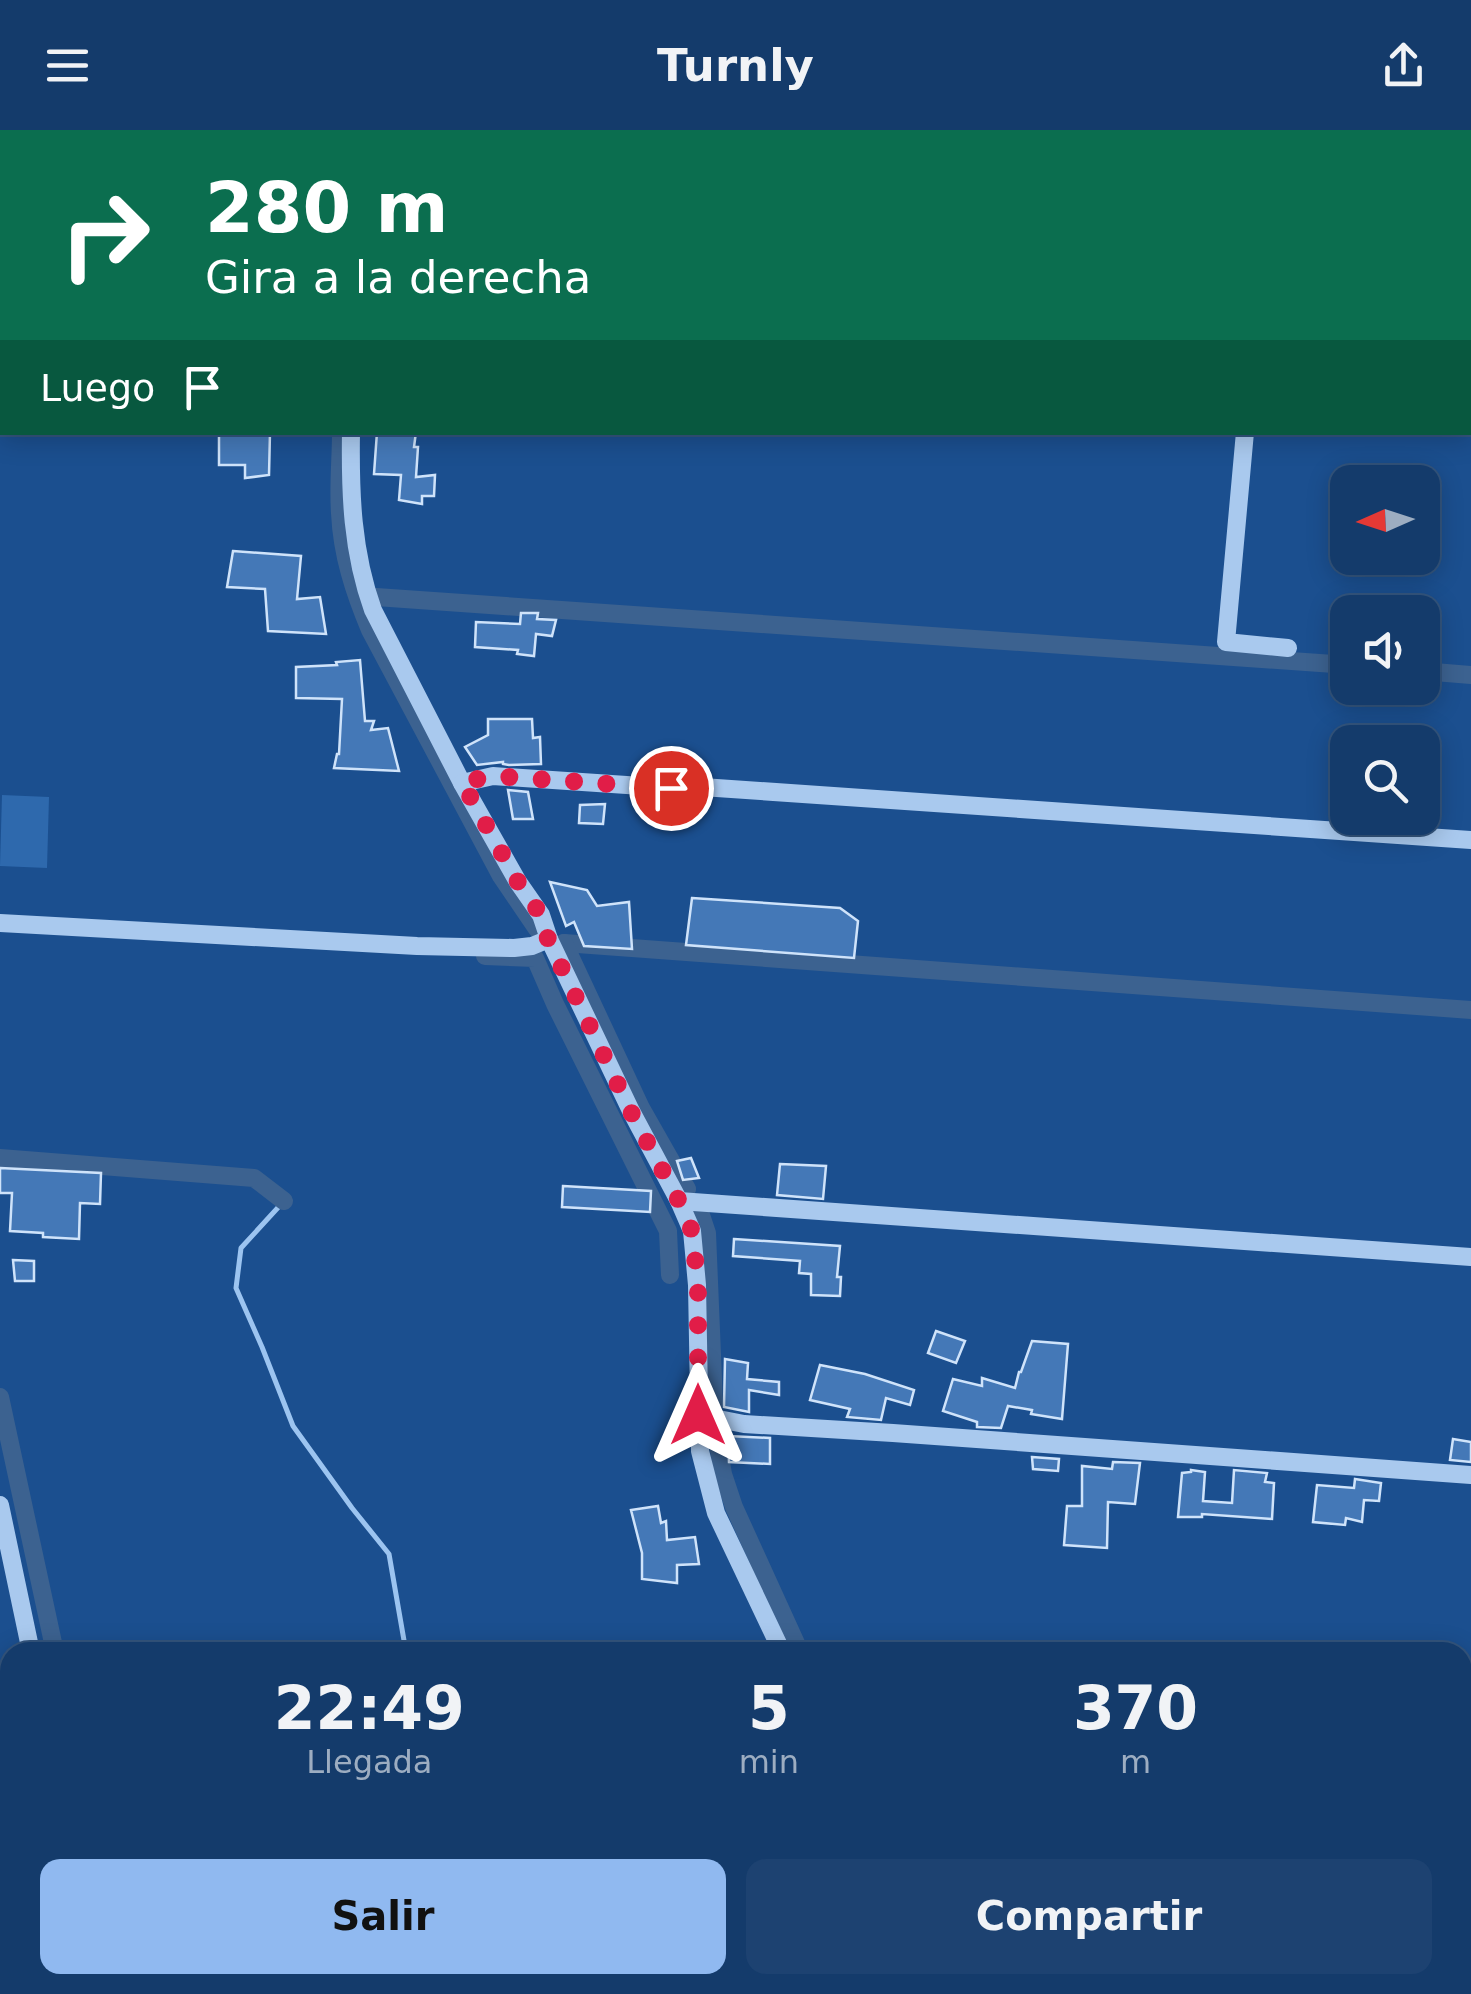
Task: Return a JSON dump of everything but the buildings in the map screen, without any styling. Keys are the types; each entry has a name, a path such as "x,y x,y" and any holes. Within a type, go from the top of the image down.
{"street":[{"path":"351,435 350,491 357,554 372,610 462,782 541,915 548,939 692,1231 696,1255 700,1452 716,1512 777,1642"},
{"path":"1245,435 1226,642 1288,648"},
{"path":"462,782 493,776 671,788 702,786 1471,840"},
{"path":"0,923 417,946 514,948 548,939"},
{"path":"679,1201 1471,1256"},
{"path":"698,1415 744,1424 1471,1475"},
{"path":"1,1517 29,1642"}],"shaded area":[{"path":"2,795 49,797 47,868 0,866"}],"waterway":[{"path":"341,435 341,529 364,616 501,876 537,929"},
{"path":"376,597 1330,664"},
{"path":"1440,672 1471,675"},
{"path":"564,943 1471,1010"},
{"path":"564,943 641,1108 687,1189"},
{"path":"485,956 535,958 668,1231 670,1275"},
{"path":"0,1158 254,1178 284,1201"},
{"path":"284,1201 241,1248 236,1288 293,1426 389,1554 404,1642"},
{"path":"700,1212 707,1233 714,1403"},
{"path":"0,1397 53,1642"},
{"path":"716,1433 734,1507 795,1642"}],"route":[{"path":"671,788 493,776 462,782 541,915 548,939 692,1231 698,1285 698,1415"}]}
